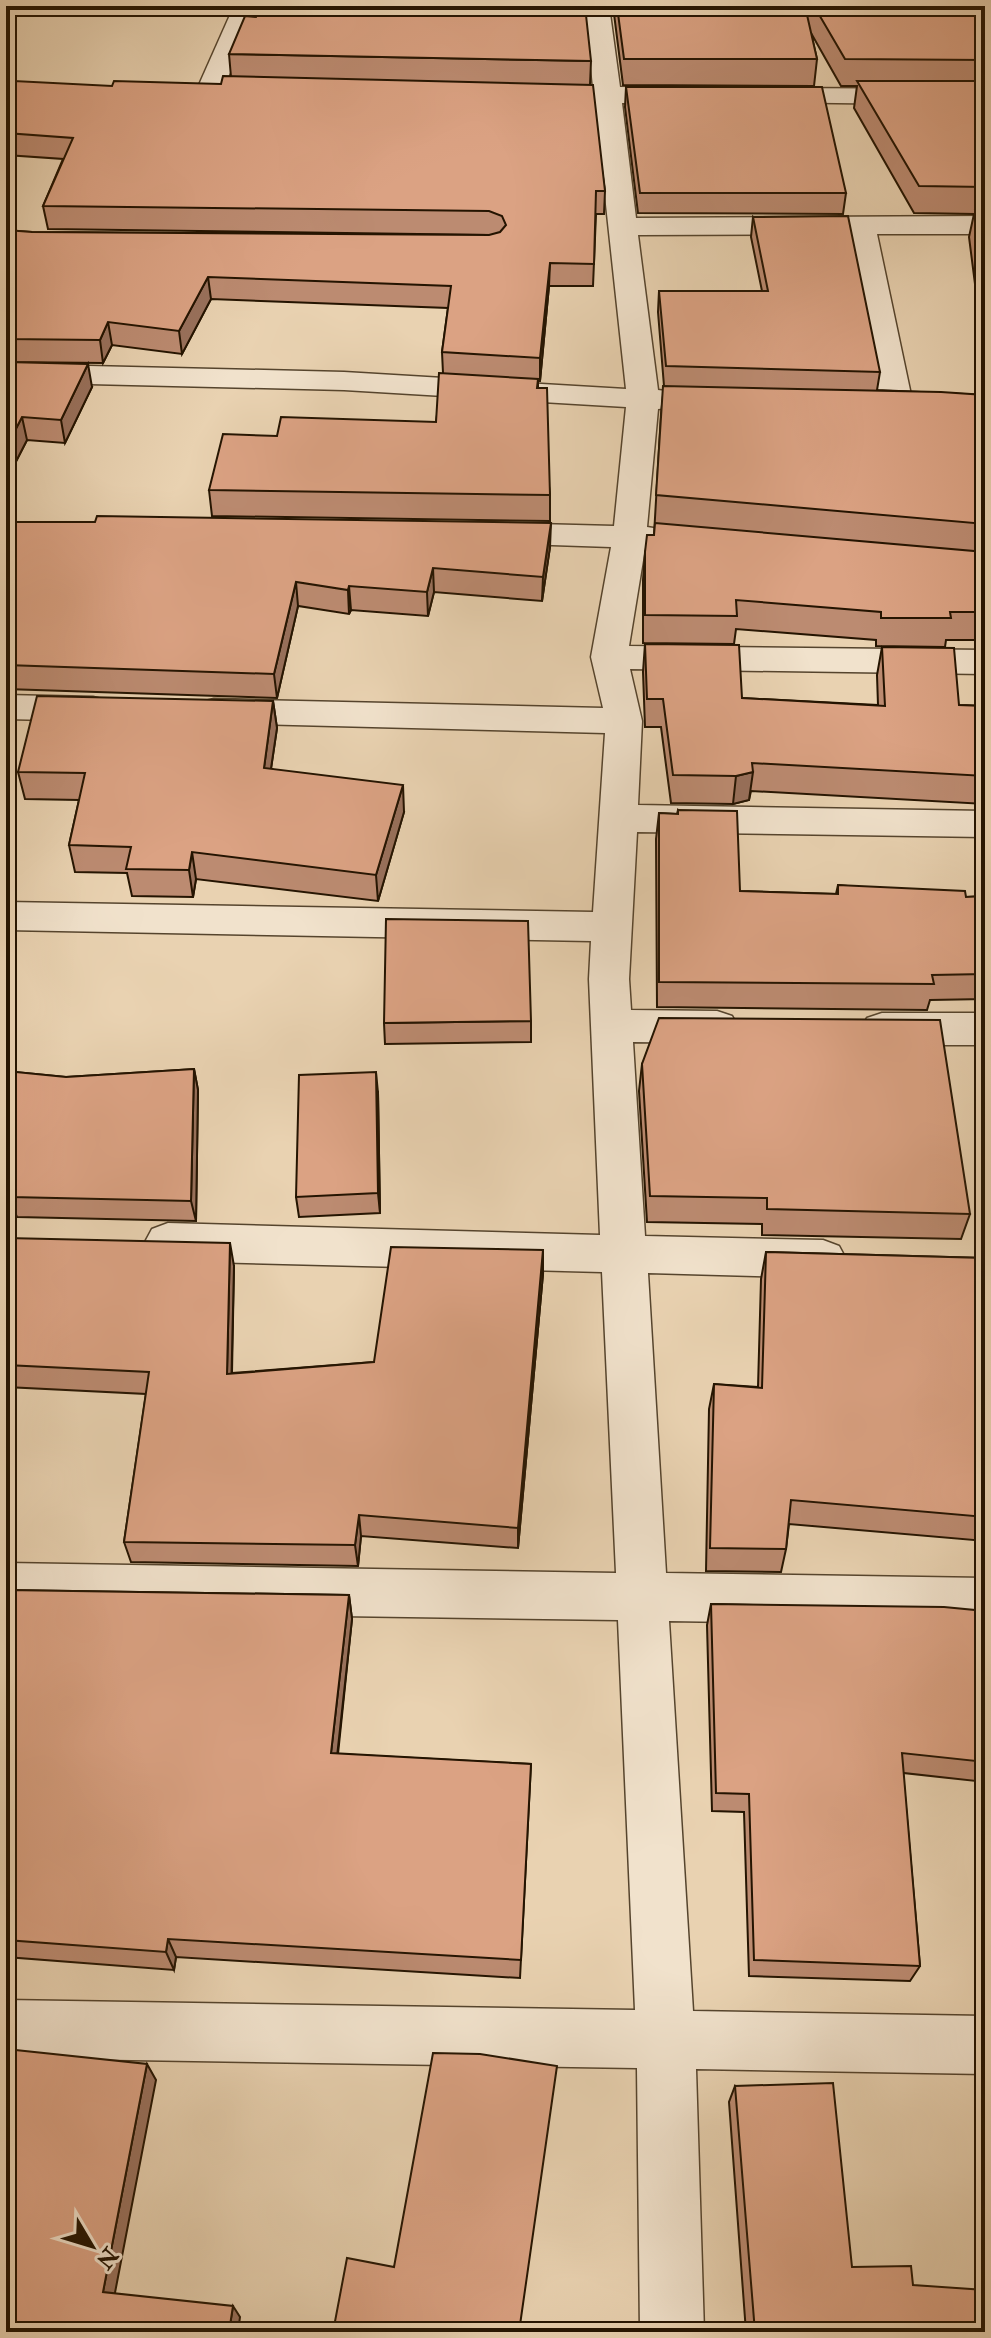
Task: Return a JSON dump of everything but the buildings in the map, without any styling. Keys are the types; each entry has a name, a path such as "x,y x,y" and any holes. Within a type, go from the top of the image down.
{"street":[{"path":"211,87 246,6"},
{"path":"597,6 643,399 630,535 609,657 624,721 609,979 666,2042 672,2332"},
{"path":"180,88 243,88"},
{"path":"513,94 985,97"},
{"path":"623,227 985,225"},
{"path":"861,226 912,409 866,407"},
{"path":"6,373 344,381 691,400"},
{"path":"456,533 630,535 691,541"},
{"path":"609,657 985,662"},
{"path":"6,707 133,709"},
{"path":"180,711 624,721"},
{"path":"618,818 985,824"},
{"path":"6,916 612,927"},
{"path":"611,1026 751,1028"},
{"path":"845,1028 985,1029"},
{"path":"130,1241 859,1259"},
{"path":"6,1587 985,1602"},
{"path":"6,2029 985,2045"}]}
